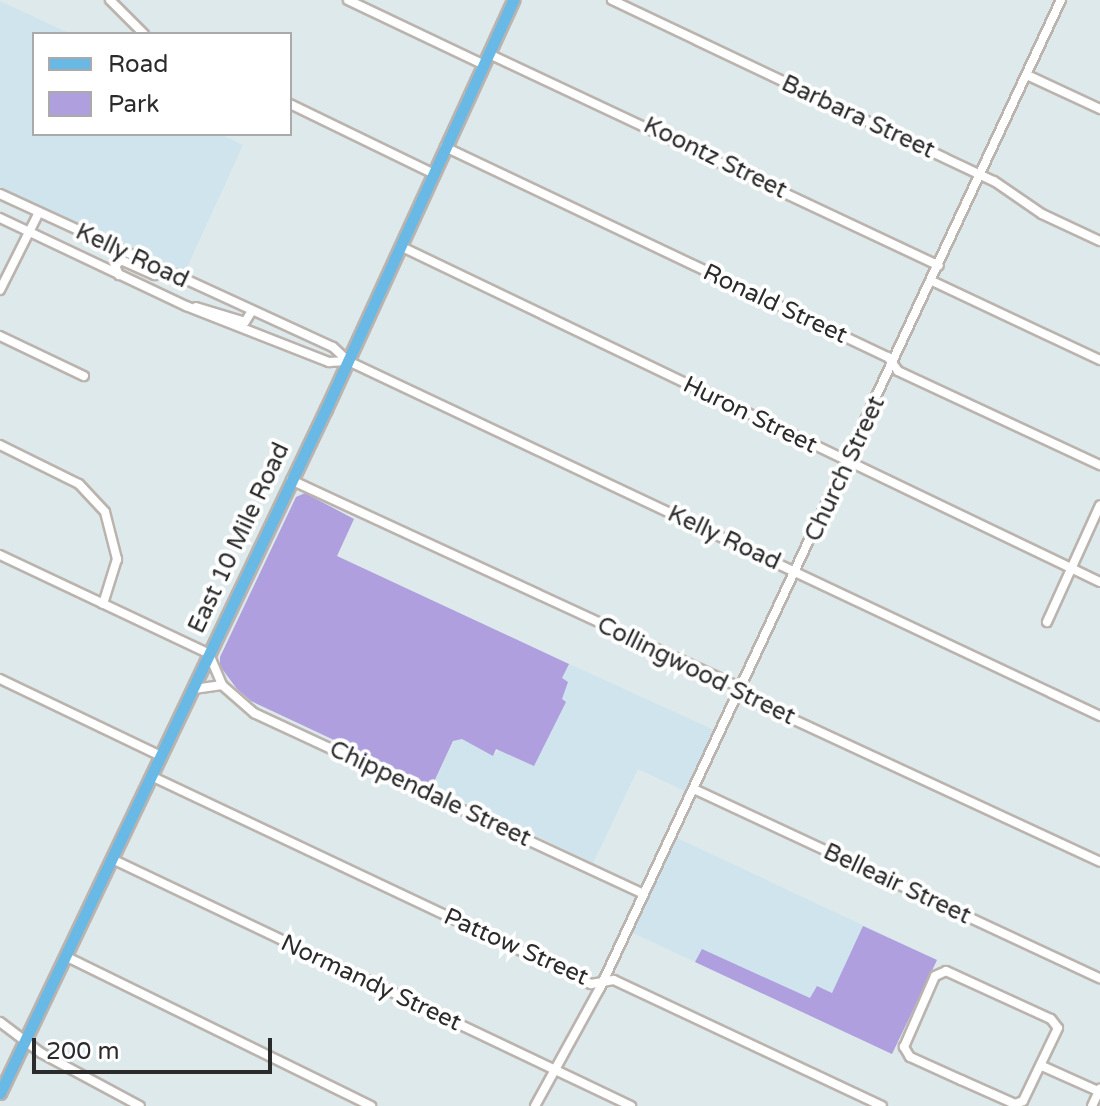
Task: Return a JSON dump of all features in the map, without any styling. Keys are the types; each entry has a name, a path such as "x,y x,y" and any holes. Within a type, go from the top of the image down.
{"main road":[{"name":"East 10 Mile Road","path":"0,1093 348,361 513,0"}],"street":[{"path":"111,0 140,32"},
{"name":"Koontz Street","path":"348,0 486,59 939,266"},
{"name":"Barbara Street","path":"612,0 981,174 1042,214 1100,241"},
{"name":"Church Street","path":"535,1106 603,982 848,463 1061,0"},
{"path":"1027,75 1100,109"},
{"path":"292,105 434,174"},
{"name":"Ronald Street","path":"445,147 888,357 893,365 1100,465"},
{"name":"Kelly Road","path":"0,194 166,273 333,347 348,361 1100,716"},
{"path":"0,290 39,212"},
{"name":"Kelly Road","path":"0,218 186,306 329,362 348,361"},
{"name":"Huron Street","path":"400,246 1100,582"},
{"path":"119,275 115,266 121,260 155,275 166,273"},
{"path":"932,281 1100,360"},
{"path":"186,306 209,308 245,322 252,311"},
{"path":"0,336 84,376"},
{"path":"0,445 79,484 105,512 117,559 103,604"},
{"name":"Collingwood Street","path":"291,480 1100,862"},
{"path":"1047,622 1100,505"},
{"path":"0,555 209,654"},
{"name":"Chippendale Street","path":"209,654 222,685 254,713 644,894"},
{"path":"0,679 161,756"},
{"path":"192,689 222,685"},
{"name":"Pattow Street","path":"151,776 591,984 614,980 882,1106"},
{"name":"Belleair Street","path":"694,789 1100,978"},
{"name":"Normandy Street","path":"112,859 631,1106"},
{"path":"65,956 371,1106"},
{"path":"946,971 962,976 1051,1019 1058,1028 1057,1038 1042,1066 1028,1097 1015,1104 910,1057 904,1047 907,1035 935,976 946,971"},
{"path":"0,1022 26,1038 41,1053 140,1106"},
{"path":"1042,1066 1100,1091 1092,1106"}],"shaded area":[{"path":"0,1 67,32 32,32 32,136 224,136 243,145 184,274 0,187"},
{"path":"569,664 714,730 685,791 638,769 593,863 432,786 454,741 462,739 493,755 562,699 562,678"},
{"path":"677,838 937,960 892,1054 631,932"}],"green space":[{"path":"305,493 354,519 337,556 569,664 562,678 568,682 562,699 566,702 534,766 496,749 493,756 462,739 453,741 432,786 251,701 237,689 220,666 220,657 296,497"},
{"path":"863,926 937,960 892,1054 695,962 702,949 810,998 817,986 832,993"}]}
